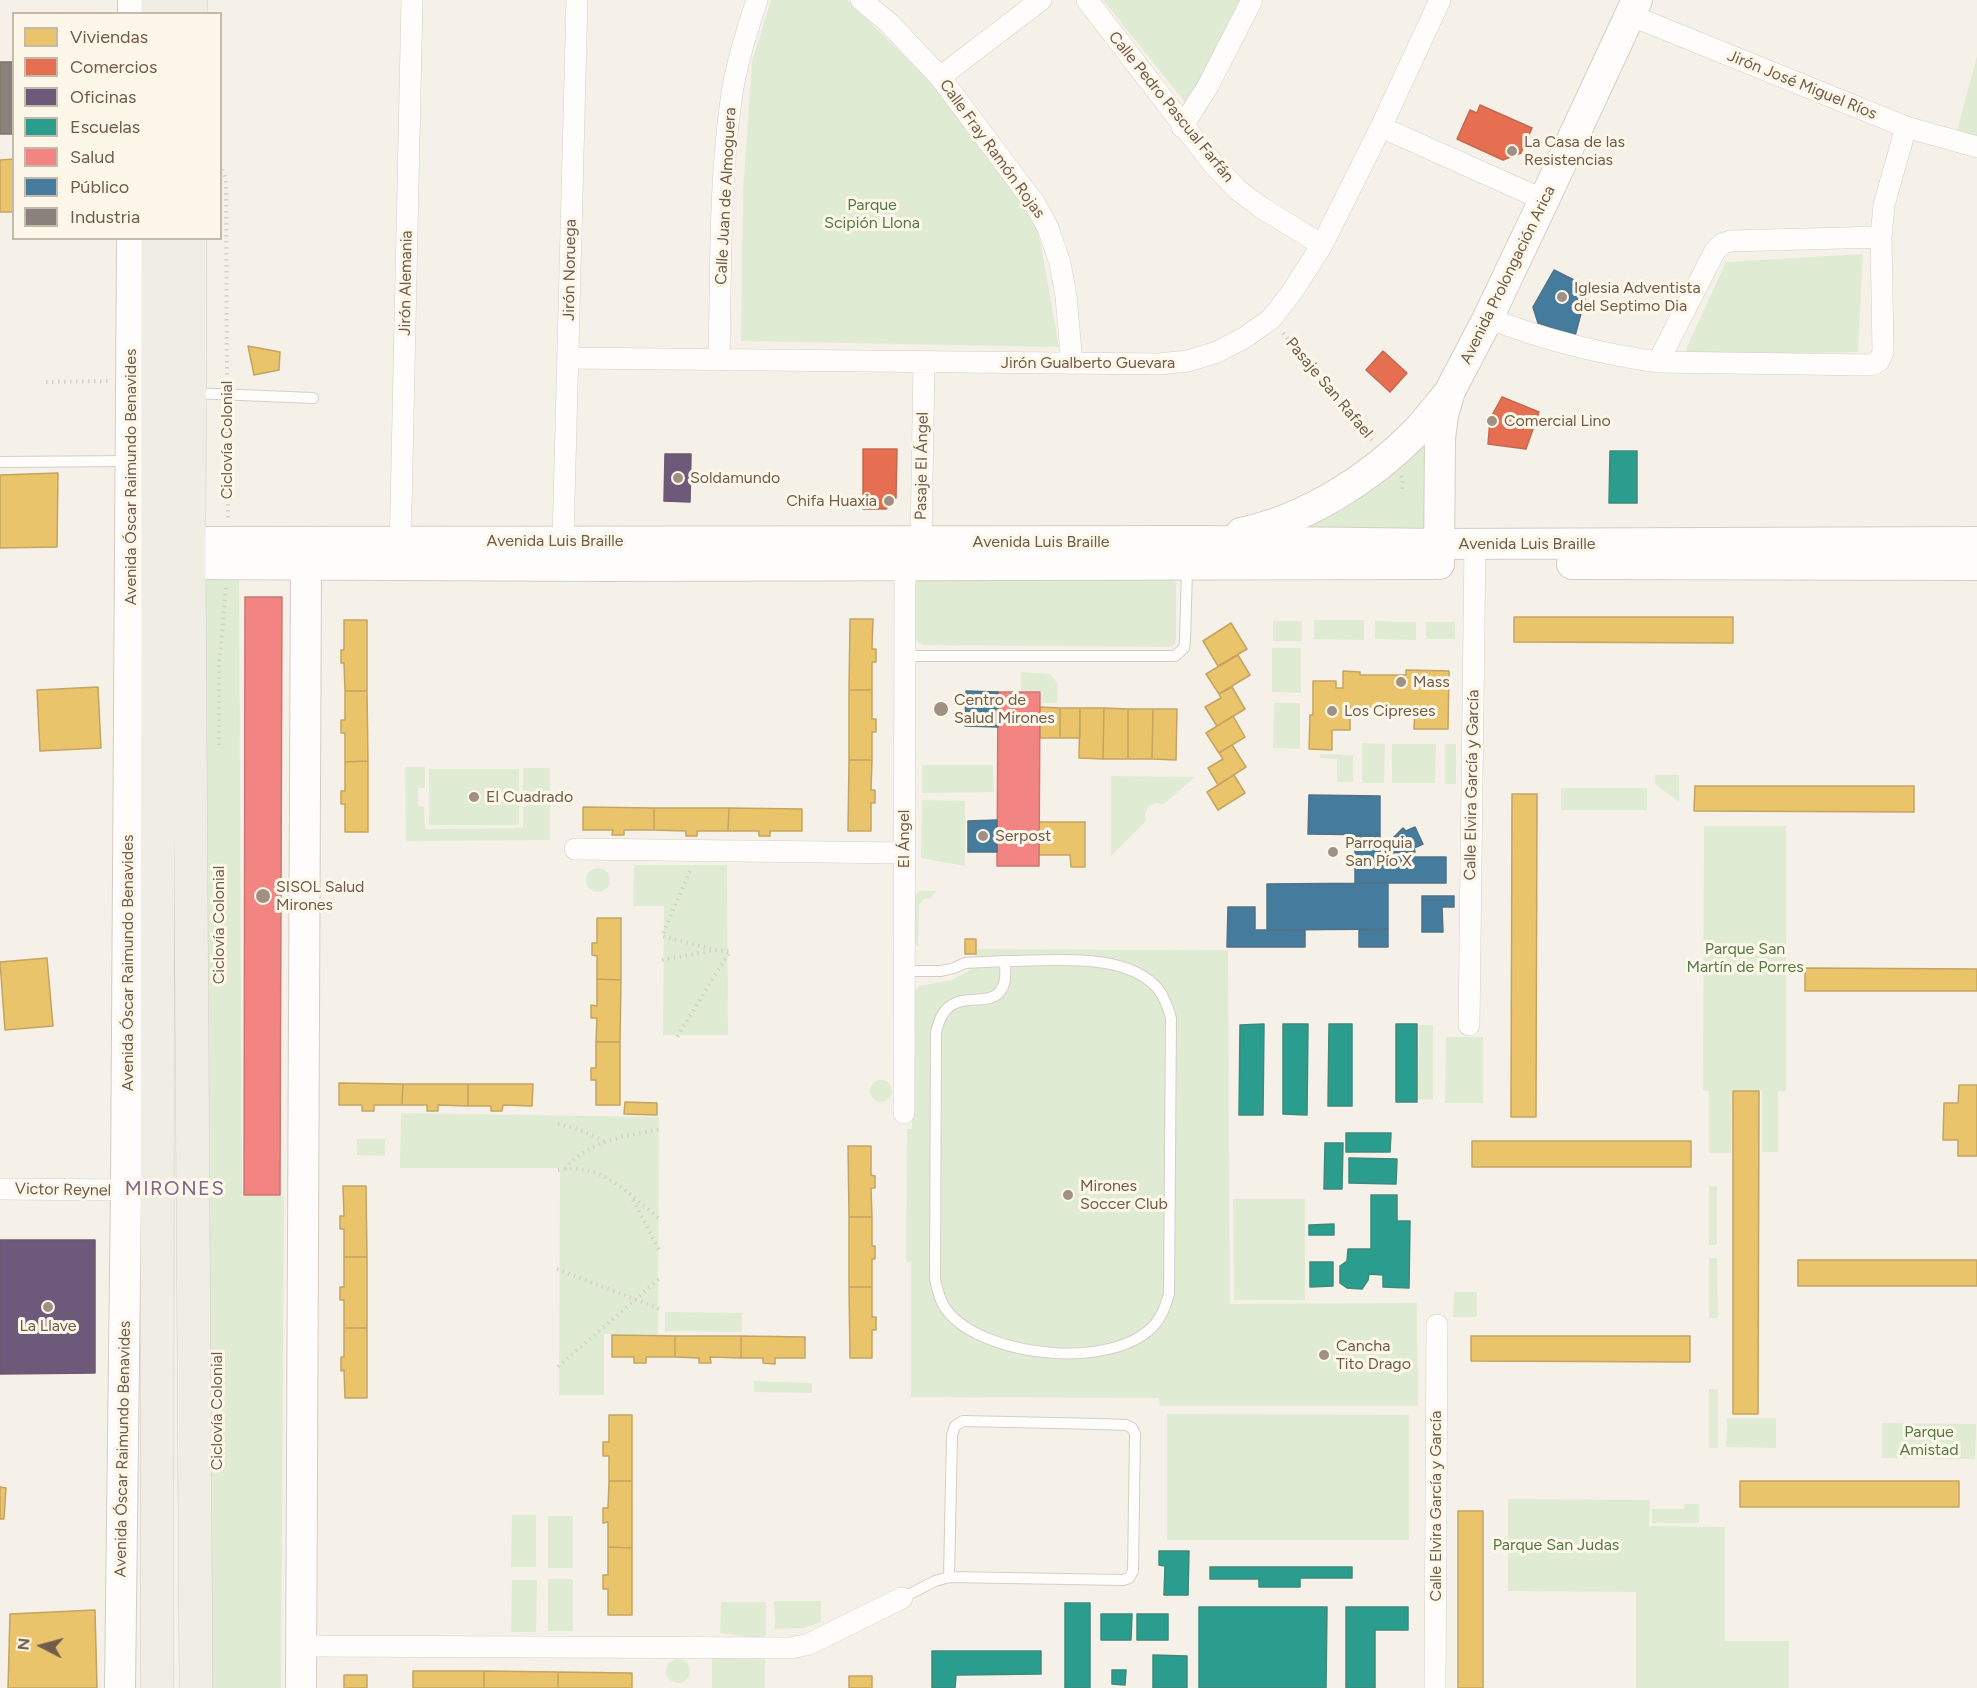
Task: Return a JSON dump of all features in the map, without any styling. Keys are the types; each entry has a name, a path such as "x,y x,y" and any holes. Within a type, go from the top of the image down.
{"main road":[{"name":"Avenida Óscar Raimundo Benavides","path":"158,240 179,554 196,1688"},
{"name":"Avenida Óscar Raimundo Benavides","path":"155,1682 179,554 189,393 190,240"}],"street":[{"name":"Jirón Alemania","path":"400,554 412,0"},
{"name":"Jirón Noruega","path":"563,541 577,0"},
{"name":"Calle Juan de Almoguera","path":"719,359 727,130 732,91 743,45 758,0"},
{"name":"Calle Fray Ramón Rojas","path":"861,0 889,23 940,77 1035,204 1048,228 1060,263 1066,296 1072,364"},
{"path":"940,77 1041,0"},
{"name":"Calle Pedro Pascual Farfán","path":"1086,0 1182,127 1238,190 1259,206 1322,245"},
{"path":"1182,127 1208,86 1252,0"},
{"name":"Jirón Gualberto Guevara","path":"568,358 1159,364 1188,361 1217,352 1244,338 1271,319 1292,292 1322,245 1440,0"},
{"name":"Jirón José Miguel Ríos","path":"1634,7 1906,127 1977,147"},
{"name":"Avenida Prolongación Arica","path":"1439,554 1440,438 1443,415 1450,391 1488,318 1634,7"},
{"path":"1381,126 1544,200"},
{"path":"1488,318 1522,331 1633,359 1658,362 1871,365 1879,361 1883,352 1881,237 1884,205 1906,127"},
{"path":"1658,362 1716,251 1722,244 1730,241 1881,237"},
{"name":"Avenida Óscar Raimundo Benavides","path":"120,1688 131,598 132,240"},
{"name":"Pasaje El Ángel","path":"913,554 924,363"},
{"path":"1206,541 1252,531 1297,514 1340,493 1387,458 1418,431 1450,391"},
{"name":"Avenida Luis Braille","path":"228,553 306,565 400,554 563,541 1187,566 1439,554 1977,565"},
{"name":"Avenida Luis Braille","path":"179,554 913,554 1206,541 1439,554"},
{"name":"Avenida Luis Braille","path":"1475,554 1977,542"},
{"path":"131,598 138,580 148,566 179,554"},
{"name":"El Ángel","path":"904,1113 905,656 913,554"},
{"name":"Calle Elvira García y García","path":"1469,1025 1475,554"},
{"path":"301,1688 306,565"},
{"path":"575,849 904,853"},
{"name":"Victor Reynel","path":"0,1189 126,1190"},
{"name":"Calle Elvira García y García","path":"1435,1688 1437,1325"},
{"path":"302,1646 791,1648 809,1644 902,1598"}],"lane":[{"path":"189,393 313,398"},
{"path":"0,462 131,461"},
{"path":"905,656 1175,656 1184,648 1185,641 1187,566"},
{"path":"904,971 941,971 976,961 1005,961 1088,961 1127,968 1142,975 1157,987 1166,1002 1171,1018 1169,1294 1164,1310 1155,1324 1125,1344 1087,1352 1043,1353 1018,1350 977,1335 959,1323 939,1298 935,1279 936,1034 943,1012 952,1005 1000,993 1005,982 1005,961"},
{"path":"902,1598 935,1581 949,1577 1123,1580 1129,1578 1133,1560 1135,1434 1132,1428 1117,1425 963,1421 955,1426 952,1435 949,1577"}],"path":[{"name":"Ciclovía Colonial","path":"219,750 219,666 228,553 226,180 222,169"},
{"name":"Pasaje San Rafael","path":"1271,319 1387,458"},
{"path":"46,381 132,381"},
{"path":"677,1037 730,951 715,950 662,936 699,851"},
{"path":"662,960 715,950"},
{"path":"558,1124 578,1129 604,1141"},
{"path":"565,1169 581,1153 604,1141 661,1129"},
{"path":"558,1170 587,1169 605,1175 661,1220"},
{"path":"632,1197 660,1253"},
{"path":"558,1269 660,1309"},
{"path":"558,1366 660,1278"}],"green space":[{"name":"Parque Scipión Llona","path":"771,0 847,0 958,108 1037,223 1059,347 741,341 743,191 752,62"},
{"path":"1103,0 1241,0 1188,106"},
{"path":"1977,56 1977,137 1957,131"},
{"path":"1863,254 1858,352 1688,356 1686,349 1726,262"},
{"path":"1430,438 1427,534 1306,531 1306,525"},
{"path":"239,570 242,1196 284,1196 281,1688 210,1688 210,1198 204,576"},
{"path":"917,577 1174,578 1176,584 1175,644 1169,647 923,645 915,638 915,581"},
{"path":"1314,620 1364,620 1364,640 1314,639"},
{"path":"1273,621 1302,621 1302,641 1273,641"},
{"path":"1375,621 1416,622 1416,640 1375,639"},
{"path":"1426,622 1455,622 1455,639 1426,639"},
{"path":"1272,648 1301,648 1301,693 1272,692"},
{"path":"1021,672 1050,674 1058,684 1057,703 1042,703 1042,691 1021,691"},
{"path":"1274,703 1300,703 1300,749 1273,748"},
{"path":"1362,743 1385,744 1384,783 1362,783"},
{"path":"1392,744 1436,744 1435,783 1392,783"},
{"path":"1445,744 1456,744 1456,784 1445,784"},
{"path":"1320,754 1353,755 1353,782 1337,782 1337,759 1320,758"},
{"path":"922,765 993,765 994,792 922,793"},
{"path":"405,767 425,767 425,788 418,788 418,806 424,807 425,829 523,828 523,807 526,807 527,790 523,790 523,768 550,768 550,840 406,841"},
{"name":"El Cuadrado","path":"429,769 519,769 519,825 429,825"},
{"path":"1655,775 1679,775 1679,802 1655,784"},
{"path":"1111,776 1195,777 1164,804 1157,803 1149,806 1145,814 1146,821 1111,856"},
{"path":"1561,788 1647,788 1647,810 1561,810"},
{"path":"922,800 965,801 965,866 921,858"},
{"name":"Parque San Martín de Porres","path":"1704,826 1786,826 1786,1091 1778,1091 1778,1152 1762,1152 1762,1091 1732,1090 1731,1153 1709,1153 1709,1091 1703,1090"},
{"path":"634,865 727,865 728,1035 663,1035 664,906 633,906"},
{"path":"598,868 603,869 609,875 609,885 603,891 598,892 593,891 587,885 586,880 587,875 593,869"},
{"path":"919,891 936,891 931,898 924,899 919,905 918,947 915,943 915,897"},
{"name":"Mirones Soccer Club","path":"976,949 1228,950 1230,1304 1417,1303 1418,1406 1160,1406 1159,1398 911,1397 911,1262 906,1262 907,1129 912,1129 914,992 919,986 952,980 975,967"},
{"path":"1419,1025 1433,1025 1433,1100 1418,1099"},
{"path":"1446,1037 1483,1037 1483,1103 1445,1103"},
{"path":"881,1080 889,1083 892,1091 889,1099 881,1102 873,1099 870,1091 873,1083"},
{"path":"401,1113 659,1117 658,1335 604,1334 604,1395 559,1395 560,1168 400,1168"},
{"path":"357,1139 385,1139 385,1156 357,1155"},
{"path":"1709,1186 1717,1186 1717,1245 1709,1245"},
{"path":"1233,1199 1305,1199 1305,1300 1234,1300"},
{"path":"1709,1258 1717,1258 1718,1318 1709,1318"},
{"path":"1454,1292 1477,1292 1477,1317 1453,1317"},
{"path":"665,1312 742,1313 742,1332 665,1331"},
{"path":"754,1381 812,1383 812,1393 754,1392"},
{"path":"1709,1389 1718,1389 1718,1448 1709,1448"},
{"path":"1167,1414 1409,1415 1409,1540 1167,1540"},
{"path":"1727,1418 1776,1418 1776,1448 1726,1447"},
{"name":"Parque Amistad","path":"1882,1423 1976,1424 1975,1459 1882,1458"},
{"name":"Parque San Judas","path":"1508,1499 1650,1500 1649,1526 1725,1527 1725,1641 1789,1641 1789,1688 1636,1688 1636,1592 1508,1591"},
{"path":"1685,1504 1699,1504 1699,1523 1652,1523 1652,1509 1684,1509"},
{"path":"512,1515 536,1515 536,1567 511,1567"},
{"path":"548,1516 573,1516 573,1568 548,1568"},
{"path":"548,1579 573,1579 573,1631 548,1631"},
{"path":"512,1580 537,1580 536,1632 511,1632"},
{"path":"774,1601 821,1601 821,1622 804,1628 775,1629"},
{"path":"721,1602 766,1602 766,1635 761,1639 720,1633"},
{"path":"712,1658 765,1658 765,1688 712,1688"},
{"path":"678,1659 687,1662 690,1671 687,1680 678,1683 669,1680 666,1671 669,1662"}],"building: Viviendas":[{"path":"12,159 12,212 0,212 0,160"},
{"path":"248,346 280,352 279,370 254,375"},
{"path":"58,473 57,547 0,548 0,475"},
{"path":"1514,617 1733,617 1733,643 1514,642"},
{"path":"850,619 873,619 872,649 876,649 876,662 872,662 872,690 849,690"},
{"path":"344,620 367,620 367,691 345,691 344,663 341,663 341,650 344,650"},
{"path":"1231,623 1247,649 1218,666 1203,641"},
{"path":"1238,655 1250,675 1219,694 1206,674"},
{"name":"Los Cipreses","path":"1406,670 1449,671 1448,729 1414,729 1415,707 1350,707 1350,730 1332,730 1332,750 1309,749 1310,715 1313,715 1313,681 1336,681 1336,688 1343,688 1343,671 1360,672 1360,675 1406,675"},
{"path":"98,687 101,748 40,751 37,690"},
{"path":"1232,687 1245,709 1217,726 1205,707 1221,698 1219,694"},
{"path":"849,690 872,690 872,719 876,719 876,732 872,732 872,760 849,760"},
{"path":"345,691 367,691 368,761 345,762 345,733 341,733 341,720 345,720"},
{"path":"1040,707 1060,708 1060,738 1040,738"},
{"path":"1060,708 1080,708 1080,738 1060,738"},
{"path":"1080,708 1104,708 1103,759 1079,758"},
{"path":"1104,708 1128,709 1128,759 1103,759"},
{"path":"1128,709 1153,709 1152,759 1128,759"},
{"path":"1153,709 1177,709 1176,760 1152,759"},
{"path":"1233,716 1245,737 1219,753 1206,733"},
{"path":"1232,745 1246,767 1218,785 1208,768 1223,759 1219,753"},
{"path":"849,760 872,760 871,790 875,790 875,803 871,803 871,831 848,831"},
{"path":"368,761 368,832 345,832 345,804 341,804 341,791 345,791 345,762"},
{"path":"1234,775 1245,793 1218,810 1207,792"},
{"path":"1695,786 1914,786 1914,812 1694,811"},
{"path":"1512,794 1537,794 1536,1117 1511,1117"},
{"path":"583,807 654,808 654,830 624,830 624,835 612,835 613,830 583,830"},
{"path":"654,808 729,808 728,831 697,831 697,836 686,836 686,831 654,830"},
{"path":"729,808 802,809 802,831 770,831 770,836 759,836 759,831 728,831"},
{"path":"1039,822 1085,822 1085,867 1071,867 1070,855 1039,855"},
{"path":"597,918 621,918 621,980 597,979 597,956 592,955 592,943 597,943"},
{"path":"965,939 976,939 976,954 965,954"},
{"path":"47,958 53,1026 5,1030 0,962"},
{"path":"1805,968 1977,969 1977,991 1805,991"},
{"path":"597,979 621,980 620,1042 596,1042 597,1018 591,1018 591,1005 597,1006"},
{"path":"596,1042 620,1042 620,1105 596,1105 596,1080 591,1080 591,1068 596,1068"},
{"path":"339,1083 403,1084 402,1105 374,1105 374,1111 362,1111 362,1105 339,1105"},
{"path":"403,1084 468,1084 468,1106 438,1105 438,1111 427,1111 427,1105 402,1105"},
{"path":"468,1084 533,1084 532,1106 503,1105 502,1111 491,1111 491,1106 468,1106"},
{"path":"1959,1085 1977,1085 1977,1156 1958,1156 1958,1140 1943,1140 1944,1103 1958,1103"},
{"path":"1733,1091 1759,1091 1758,1414 1733,1414"},
{"path":"625,1102 657,1103 657,1115 624,1114"},
{"path":"1472,1141 1691,1141 1691,1167 1472,1167"},
{"path":"848,1146 871,1146 871,1175 875,1176 875,1188 871,1188 872,1217 849,1217"},
{"path":"343,1186 366,1186 367,1257 344,1257 344,1229 340,1229 340,1216 344,1216"},
{"path":"849,1217 872,1217 872,1246 875,1246 875,1259 872,1259 872,1287 849,1287"},
{"path":"344,1257 367,1257 367,1328 344,1328 344,1300 340,1300 340,1287 344,1287"},
{"path":"1798,1260 1977,1260 1977,1286 1798,1286"},
{"path":"849,1287 872,1287 872,1317 876,1317 876,1330 872,1330 872,1358 850,1358"},
{"path":"344,1328 367,1328 367,1398 345,1398 344,1370 341,1371 341,1357 344,1357"},
{"path":"612,1335 675,1336 675,1357 646,1357 646,1363 634,1363 634,1357 612,1357"},
{"path":"675,1336 741,1336 741,1358 710,1357 711,1363 699,1363 699,1358 675,1357"},
{"path":"741,1336 805,1337 805,1358 775,1358 775,1364 763,1363 763,1358 741,1358"},
{"path":"1471,1336 1690,1336 1690,1362 1471,1361"},
{"path":"609,1415 632,1415 632,1481 609,1481 609,1456 603,1456 603,1442 609,1442"},
{"path":"609,1481 632,1481 632,1548 608,1547 608,1522 603,1523 603,1508 608,1508"},
{"path":"1740,1481 1959,1481 1959,1507 1740,1507"},
{"path":"0,1487 6,1488 4,1519 0,1519"},
{"path":"1458,1511 1483,1511 1483,1688 1458,1688"},
{"path":"608,1547 632,1548 632,1615 608,1615 608,1589 603,1589 603,1575 608,1575"},
{"path":"95,1610 97,1688 8,1688 10,1614"},
{"path":"413,1671 484,1671 484,1688 413,1688"},
{"path":"484,1671 558,1672 558,1688 484,1688"},
{"path":"558,1672 632,1673 632,1688 558,1688"},
{"path":"344,1675 367,1675 367,1688 344,1688"},
{"path":"849,1676 872,1676 872,1688 849,1688"}],"building: Comercios":[{"path":"1480,105 1532,128 1521,153 1503,160 1457,139 1470,110 1477,113"},
{"path":"1383,351 1407,373 1390,392 1366,370"},
{"path":"1502,397 1539,412 1526,449 1488,444 1490,419"},
{"path":"863,449 897,449 896,498 886,509 863,509"}],"building: Oficinas":[{"name":"Soldamundo","path":"665,454 691,454 690,502 664,501"},
{"name":"La Llave","path":"0,1240 95,1240 95,1373 0,1374"}],"building: Escuelas":[{"path":"1610,451 1637,451 1637,503 1609,503"},
{"path":"1264,1024 1263,1115 1239,1115 1240,1025"},
{"path":"1283,1024 1308,1024 1307,1115 1283,1114"},
{"path":"1329,1024 1352,1024 1352,1106 1328,1106"},
{"path":"1396,1024 1417,1024 1417,1102 1396,1102"},
{"path":"1346,1133 1391,1133 1390,1152 1346,1152"},
{"path":"1325,1143 1343,1143 1342,1189 1324,1189"},
{"path":"1349,1158 1397,1159 1396,1184 1349,1183"},
{"path":"1371,1195 1397,1195 1397,1221 1410,1221 1409,1288 1383,1287 1383,1275 1369,1274 1362,1289 1347,1288 1340,1283 1340,1266 1347,1261 1348,1249 1371,1249"},
{"path":"1334,1224 1334,1235 1309,1235 1309,1225"},
{"path":"1310,1262 1333,1262 1333,1286 1310,1287"},
{"path":"1159,1551 1189,1551 1188,1595 1164,1595 1165,1566 1159,1565"},
{"path":"1210,1567 1352,1567 1352,1578 1300,1578 1300,1587 1259,1587 1259,1579 1210,1579"},
{"path":"1065,1603 1090,1603 1090,1688 1065,1688"},
{"path":"1199,1607 1327,1607 1326,1688 1199,1688"},
{"path":"1346,1607 1408,1607 1408,1630 1375,1630 1375,1688 1346,1688"},
{"path":"1101,1614 1132,1614 1131,1640 1101,1640"},
{"path":"1137,1614 1168,1614 1168,1640 1137,1640"},
{"path":"932,1651 1041,1651 1041,1674 956,1675 955,1688 932,1688"},
{"path":"1153,1655 1187,1656 1187,1688 1153,1688"},
{"path":"1112,1670 1126,1670 1125,1685 1112,1684"}],"building: Salud":[{"name":"SISOL Salud Mirones","path":"245,597 282,597 280,1195 244,1195"},
{"path":"998,692 1040,692 1039,866 997,866"}],"building: Público":[{"name":"Iglesia Adventista del Septimo Dia","path":"1554,270 1588,287 1575,336 1538,323 1533,307"},
{"path":"966,691 998,692 998,727 965,726"},
{"path":"1309,795 1380,796 1380,835 1308,834"},
{"name":"Serpost","path":"997,820 997,852 968,852 968,821"},
{"path":"1415,827 1423,844 1414,848 1415,852 1386,853 1384,847 1403,828 1406,831"},
{"path":"1355,835 1380,835 1380,857 1446,857 1446,883 1355,883"},
{"path":"1388,883 1388,929 1267,930 1267,884"},
{"path":"1422,896 1454,896 1454,907 1442,907 1443,932 1422,932"},
{"path":"1228,907 1255,907 1255,930 1305,930 1305,947 1227,947"},
{"path":"1388,929 1388,947 1359,947 1359,930"}],"building: Industria":[{"path":"0,62 12,62 12,134 0,134"}],"place":[{"name":"La Casa de las Resistencias","path":"1512,151"},
{"name":"Iglesia Adventista del Septimo Dia","path":"1562,297"},
{"name":"Comercial Lino","path":"1492,421"},
{"name":"Soldamundo","path":"678,478"},
{"name":"Chifa Huaxia","path":"889,501"},
{"name":"Mass","path":"1401,682"},
{"name":"Centro de Salud Mirones","path":"941,709"},
{"name":"Los Cipreses","path":"1332,711"},
{"name":"El Cuadrado","path":"474,797"},
{"name":"Serpost","path":"983,836"},
{"name":"Parroquia San Pío X","path":"1333,852"},
{"name":"SISOL Salud Mirones","path":"263,896"},
{"name":"Mirones Soccer Club","path":"1068,1195"},
{"name":"La Llave","path":"48,1307"},
{"name":"Cancha Tito Drago","path":"1324,1355"}],"district":[{"name":"MIRONES","path":"175,1189"}]}
